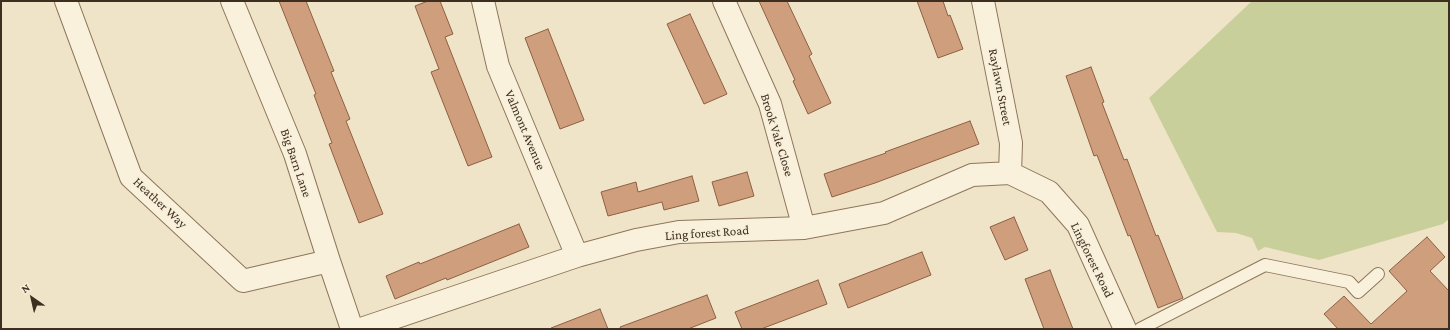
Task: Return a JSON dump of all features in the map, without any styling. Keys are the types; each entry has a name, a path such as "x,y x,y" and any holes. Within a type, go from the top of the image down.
{"street":[{"name":"Heather Way","path":"66,1 131,177 244,281 329,261"},
{"name":"Big Barn Lane","path":"232,1 295,154 352,329"},
{"name":"Valmont Avenue","path":"483,1 498,66 577,256"},
{"name":"Brook Vale Close","path":"724,1 770,104 804,228"},
{"name":"Raylawn Street","path":"983,1 1011,143 1010,173"},
{"name":"Ling forest Road","path":"361,329 577,256 636,240 679,232 804,228 884,213 972,176 1010,173"},
{"name":"Lingforest Road","path":"1010,173 1049,192 1078,225 1125,329"}],"lane":[{"path":"1140,329 1265,265 1349,282 1358,292 1378,274"}],"green space":[{"path":"1252,1 1449,1 1449,219 1443,224 1319,260 1265,247 1258,251 1252,238 1236,233 1217,232 1149,98"}],"building":[{"path":"279,1 306,1 334,71 331,72 350,119 346,121 383,214 359,223 329,144 332,143 314,95 316,94"},
{"path":"428,1 440,1 453,34 445,37 492,157 468,166 431,72 439,69 415,6"},
{"path":"759,1 787,1 812,54 809,56 831,103 808,114 793,81 795,80"},
{"path":"917,1 943,1 963,49 938,58"},
{"path":"690,14 727,94 704,104 667,24"},
{"path":"548,29 584,120 560,129 525,38"},
{"path":"1091,67 1104,102 1102,103 1124,160 1127,159 1156,236 1158,235 1183,298 1158,308 1130,235 1128,236 1097,155 1094,156 1066,76"},
{"path":"970,121 979,144 875,183 832,197 824,174 886,153 885,152"},
{"path":"747,172 754,196 719,206 712,182"},
{"path":"692,176 699,201 664,210 662,202 608,216 601,192 636,182 638,192"},
{"path":"1014,217 1028,250 1005,260 990,227"},
{"path":"519,224 529,247 395,299 386,276 419,262 420,264"},
{"path":"1427,237 1445,257 1430,271 1449,291 1449,329 1338,329 1324,314 1344,296 1371,324 1407,291 1389,271"},
{"path":"922,252 931,275 848,308 839,284"},
{"path":"1050,270 1073,329 1044,329 1025,279"},
{"path":"818,280 827,304 761,329 742,329 735,312"},
{"path":"707,295 716,318 688,329 621,329 620,327"},
{"path":"600,309 608,329 551,329 551,328"}]}
